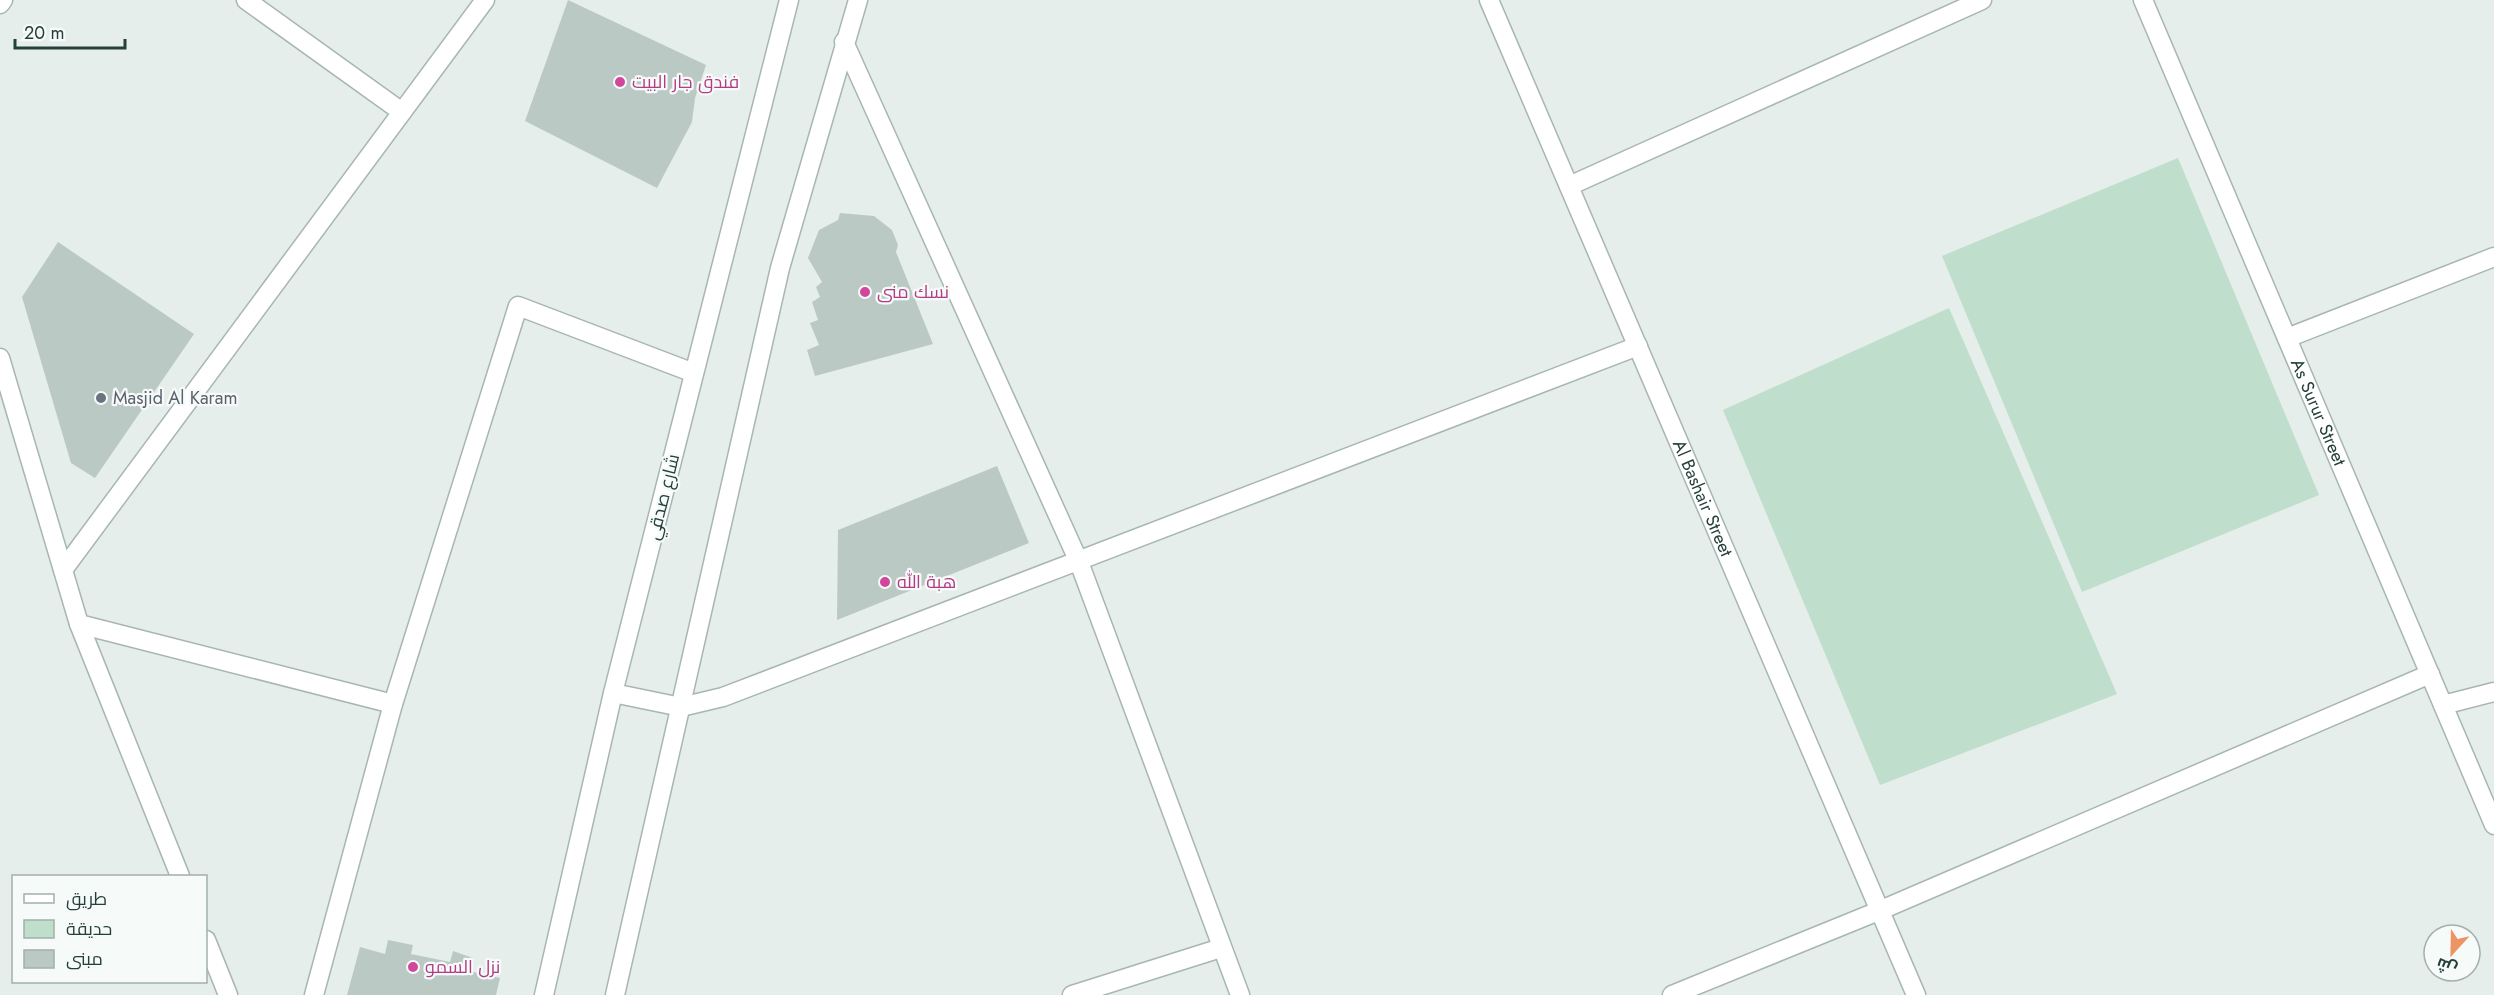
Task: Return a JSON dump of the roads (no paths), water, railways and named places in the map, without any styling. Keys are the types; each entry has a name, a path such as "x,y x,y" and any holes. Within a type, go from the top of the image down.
{"street":[{"path":"0,4 3,0"},
{"path":"246,0 402,112"},
{"path":"63,570 485,0"},
{"name":"شارع صدقي","path":"544,995 613,693 789,0"},
{"path":"615,995 780,268 858,0"},
{"name":"Al Bashair Street","path":"1489,0 1916,995"},
{"path":"1569,186 1982,0"},
{"name":"As Surur Street","path":"2143,0 2494,825"},
{"path":"844,42 1079,561 1240,995"},
{"path":"2287,338 2494,257"},
{"path":"314,995 393,704 518,306 694,373"},
{"path":"613,693 681,706 723,697 1638,346"},
{"path":"0,358 79,624 180,875"},
{"path":"79,624 393,704"},
{"path":"1672,995 1881,910 2430,674"},
{"path":"2443,705 2494,692"},
{"path":"207,942 228,995"},
{"path":"1072,995 1221,948"}],"place":[{"name":"فندق جار البيت","path":"620,82"},
{"name":"نسك منى","path":"865,292"},
{"name":"Masjid Al Karam","path":"101,398"},
{"name":"هبة الله","path":"885,582"},
{"name":"نزل السمو","path":"413,967"}]}
